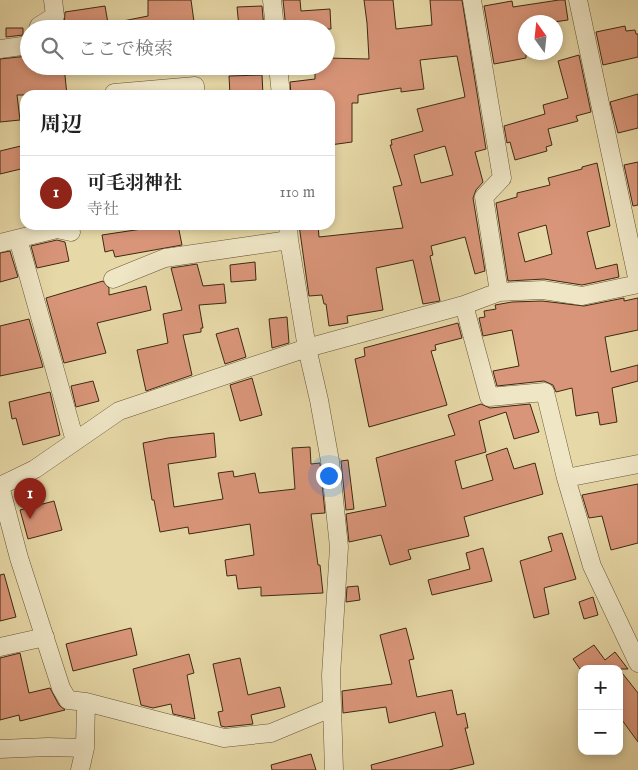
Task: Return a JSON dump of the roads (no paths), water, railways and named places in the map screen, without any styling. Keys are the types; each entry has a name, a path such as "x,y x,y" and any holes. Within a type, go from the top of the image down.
{"street":[{"path":"49,20 55,16 53,0"},
{"path":"272,0 274,20"},
{"path":"472,0 502,178 484,197 499,292"},
{"path":"332,708 271,733 224,738 86,702 68,700 61,688 19,558 0,486 35,469 119,411 307,348 464,305 499,292 544,290 582,296 638,283 578,0"},
{"path":"0,49 20,47"},
{"path":"279,75 280,90"},
{"path":"148,90 194,86 195,90"},
{"path":"51,230 5,238 75,441"},
{"path":"62,230 71,232"},
{"path":"113,279 165,258 289,233 307,348 330,460 339,547 331,675 334,770"},
{"path":"464,305 489,397 545,392 566,478 592,566 638,663"},
{"path":"566,478 638,464"},
{"path":"0,647 45,637"},
{"path":"80,770 85,748 86,702"},
{"path":"0,749 85,748"}],"place":[{"name":"可毛羽神社","path":"30,519"}]}
